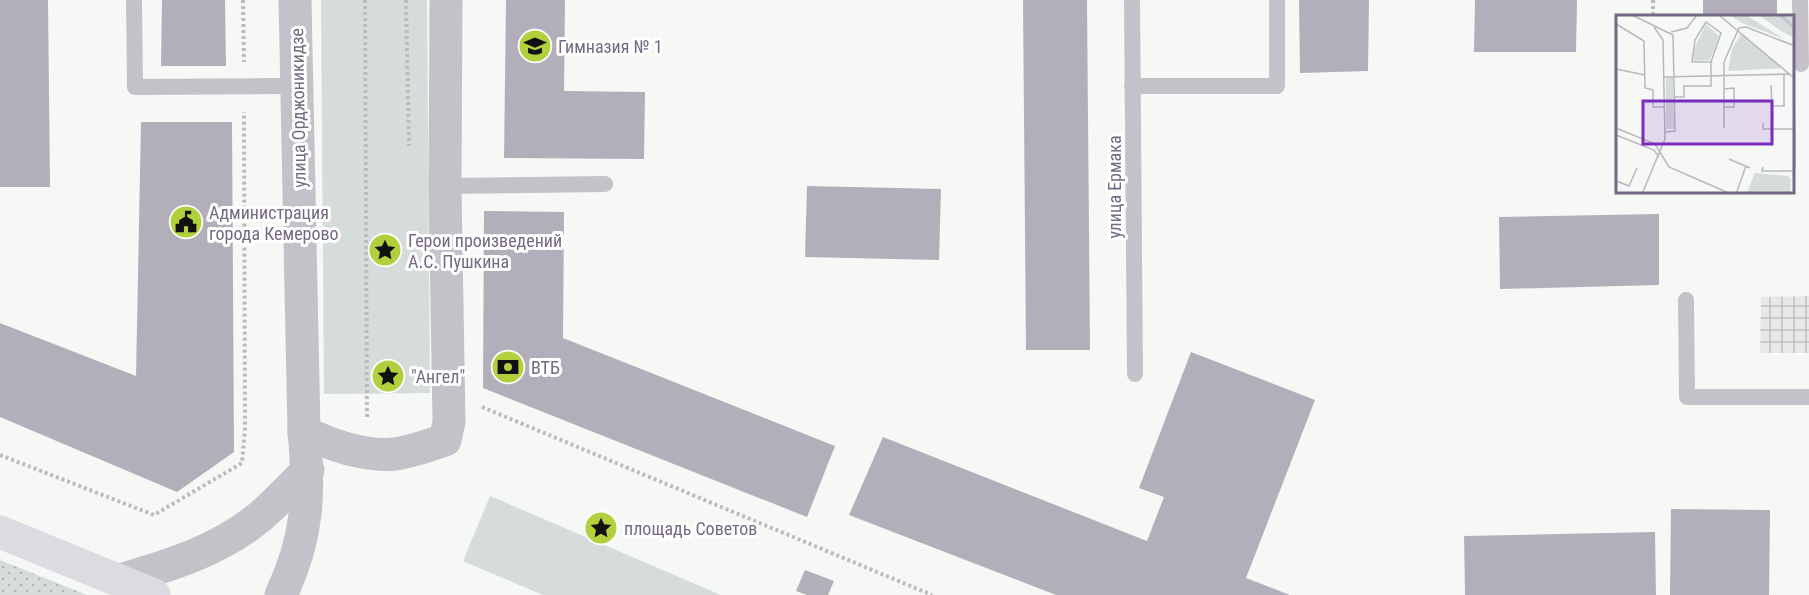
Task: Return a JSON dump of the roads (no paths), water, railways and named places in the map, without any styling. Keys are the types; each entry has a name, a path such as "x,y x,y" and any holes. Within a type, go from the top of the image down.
{"main road":[{"path":"0,532 154,595"}],"street":[{"name":"улица Орджоникидзе","path":"281,595 294,566 305,525 308,470 304,432 295,0"},
{"path":"304,432 362,453 394,454 445,440 450,422 445,186 446,0"},
{"path":"120,580 194,557 225,541 261,516 308,470"}],"lane":[{"path":"134,0 135,87 297,86"},
{"name":"улица Ермака","path":"1132,0 1135,374"},
{"path":"1132,86 1277,86 1277,0"},
{"path":"1800,0 1806,67"},
{"path":"445,186 605,184"},
{"path":"1686,300 1687,397 1809,397"}],"place":[{"name":"Гимназия № 1","path":"535,46"},
{"name":"Администрация города Кемерово","path":"186,222"},
{"name":"Герои произведений А.С. Пушкина","path":"385,250"},
{"name":"ВТБ","path":"508,367"},
{"name":"\"Ангел\"","path":"388,376"},
{"name":"площадь Советов","path":"601,528"}]}
